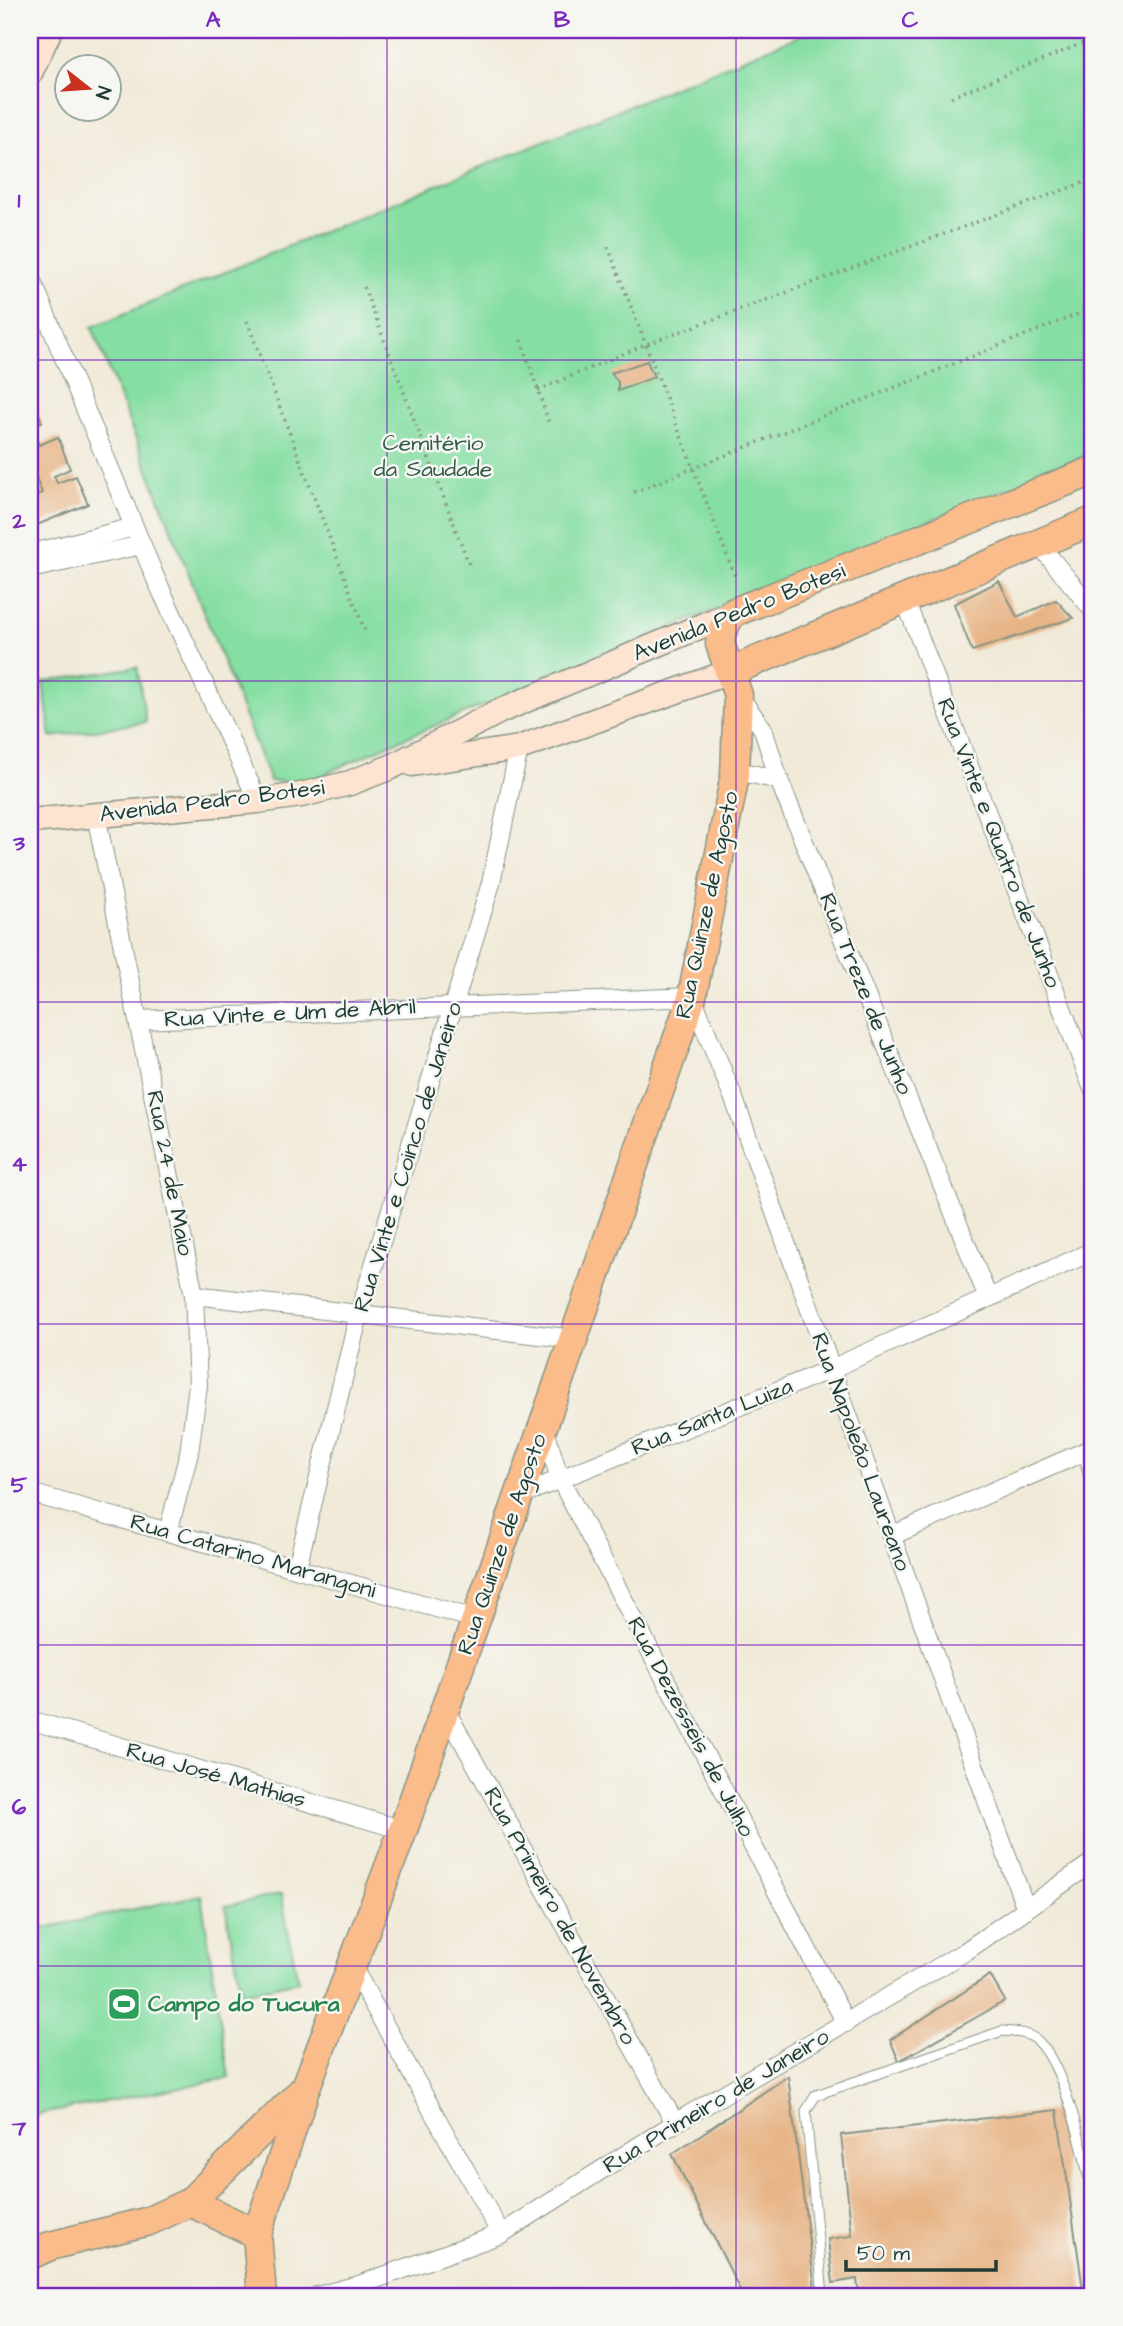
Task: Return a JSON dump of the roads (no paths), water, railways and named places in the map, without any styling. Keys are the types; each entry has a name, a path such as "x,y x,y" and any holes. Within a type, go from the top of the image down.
{"main road":[{"path":"30,73 50,30"},
{"name":"Avenida Pedro Botesi","path":"30,821 258,801 301,795 351,783 391,767 500,712 732,613 1093,471"},
{"path":"997,511 1037,542"},
{"name":"Avenida Pedro Botesi","path":"391,767 519,748 734,683 904,597 1093,521"},
{"name":"Rua Quinze de Agosto","path":"30,2255 50,2246 149,2221 190,2202 306,2087 403,1830 575,1339 628,1174 692,997 734,775 734,683 720,644 721,633 732,613"},
{"path":"262,2296 257,2234 306,2087"},
{"path":"190,2202 257,2234"}],"street":[{"path":"30,276 33,293 106,453 134,527 258,801"},
{"path":"30,554 134,527"},
{"path":"1037,542 1093,610"},
{"path":"30,569 142,545"},
{"name":"Rua Vinte e Quatro de Junho","path":"904,597 1093,1089"},
{"name":"Rua Treze de Junho","path":"734,683 764,729 779,780 988,1298"},
{"name":"Rua Vinte e Coinco de Janeiro","path":"297,1567 359,1314 491,883 519,748"},
{"path":"734,775 747,773 779,780"},
{"name":"Rua 24 de Maio","path":"96,815 140,1020 194,1295 198,1385 189,1453 168,1532"},
{"name":"Rua Vinte e Um de Abril","path":"140,1020 692,997"},
{"name":"Rua Napoleão Laureano","path":"692,997 734,1099 1026,1909"},
{"name":"Rua Santa Luiza","path":"521,1495 831,1369 1093,1251"},
{"path":"194,1295 575,1339"},
{"name":"Rua Dezesseis de Julho","path":"544,1427 560,1479 846,2023"},
{"path":"891,1536 1090,1449 1093,1475"},
{"name":"Rua Catarino Marangoni","path":"30,1493 475,1619"},
{"name":"Rua Primeiro de Novembro","path":"445,1709 675,2123"},
{"name":"Rua José Mathias","path":"30,1720 403,1830"},
{"name":"Rua Primeiro de Janeiro","path":"317,2296 359,2285 501,2234 675,2123 966,1951 1093,1862"},
{"path":"353,1968 501,2234"}],"lane":[{"path":"823,2296 806,2112 816,2095 1002,2031 1021,2032 1036,2039 1050,2055 1080,2137 1093,2198"}],"place":[{"name":"Campo do Tucura","path":"124,2004"}],"park label":[{"name":"Cemitério da Saudade","path":"433,456"}]}
